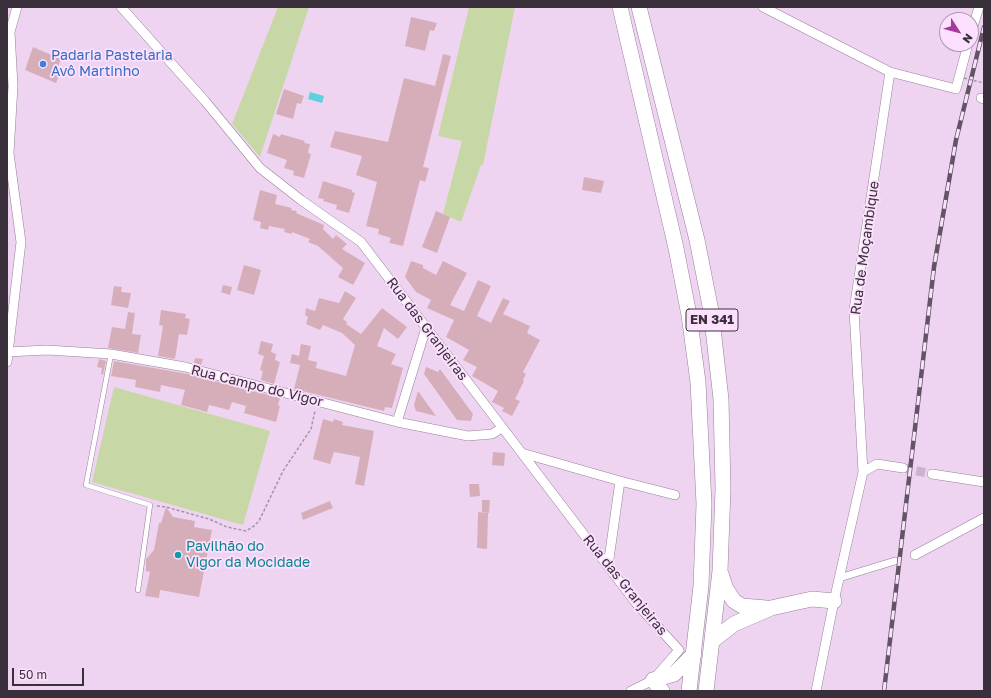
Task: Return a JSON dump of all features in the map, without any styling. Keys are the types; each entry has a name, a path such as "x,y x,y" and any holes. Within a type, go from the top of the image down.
{"highway":[{"name":"EN 341","path":"620,7 676,248 689,315 698,382 704,504 700,586 689,691"},
{"name":"EN 341","path":"639,7 697,240 711,311 721,399 723,489 720,571 706,691"},
{"path":"720,571 726,589 734,601 742,606 752,608 771,608"},
{"path":"712,641 734,624 771,608 812,599 834,601"},
{"path":"658,686 674,674 694,654"}],"street":[{"path":"7,362 21,242 9,153 13,86 9,51 10,32 17,7"},
{"name":"Rua das Granjeiras","path":"121,7 205,100 260,168 301,200 361,242 636,603 679,650 658,686"},
{"path":"763,7 890,72 956,89 966,52"},
{"name":"Rua de Moçambique","path":"816,691 839,578 864,472 854,310 890,72"},
{"path":"397,422 426,328"},
{"name":"Rua Campo do Vigor","path":"8,352 47,350 111,354 184,367 397,422 468,436 492,434 502,428"},
{"path":"522,453 675,495"},
{"path":"864,472 877,464 903,468"},
{"path":"932,474 984,482"},
{"path":"608,566 620,481"},
{"path":"915,556 984,518"},
{"path":"839,578 895,561"},
{"path":"631,691 658,686"}],"lane":[{"path":"111,354 86,485 150,505 138,590"}],"path":[{"path":"964,78 984,83"},
{"path":"150,505 166,507 209,519 227,528 246,531 259,522 283,471 311,429 318,402"}],"green space":[{"path":"278,7 309,7 260,157 232,124"},
{"path":"469,7 515,7 483,165 481,165 461,222 443,214 462,141 438,136"},
{"path":"114,387 270,431 243,525 92,482"}],"water":[{"path":"310,92 324,96 322,103 308,99"}],"building":[{"path":"411,17 437,23 434,31 430,30 425,51 405,46"},
{"name":"Padaria Pastelaria Avô Martinho","path":"33,47 61,59 57,70 61,71 56,83 25,70"},
{"path":"443,54 451,56 423,167 429,168 425,182 420,180 403,246 389,243 391,238 378,234 379,229 366,226 377,182 356,175 362,156 330,147 335,131 388,142 404,78 435,86"},
{"path":"284,89 304,96 301,104 297,103 293,119 276,114"},
{"path":"273,134 280,137 281,134 305,141 304,143 310,144 308,153 311,154 304,178 293,175 294,171 284,168 287,160 267,153"},
{"path":"584,177 604,181 601,193 582,190"},
{"path":"323,181 352,190 352,192 355,193 349,213 336,209 337,205 318,198"},
{"path":"260,190 277,195 275,204 292,208 291,210 297,211 296,213 324,225 323,229 333,239 336,235 347,244 342,249 365,263 353,285 338,277 343,268 318,246 308,242 310,239 292,232 292,234 284,232 285,229 269,226 268,230 260,228 261,222 253,220"},
{"path":"436,211 450,217 437,253 422,247"},
{"path":"411,261 423,265 423,268 436,275 443,261 467,273 450,305 464,311 478,280 491,286 477,316 491,323 503,298 510,301 503,314 530,326 527,333 540,340 523,372 526,374 523,380 524,381 515,399 520,401 512,416 502,411 504,408 492,402 498,391 472,376 477,367 463,360 469,350 446,337 454,320 427,308 431,300 416,292 405,277"},
{"path":"244,265 261,270 254,295 237,290"},
{"path":"223,285 232,287 230,295 221,292"},
{"path":"114,286 122,287 121,292 131,293 128,308 111,305"},
{"path":"345,291 356,298 343,319 347,322 346,324 361,334 382,308 407,327 398,339 384,328 377,346 396,354 391,364 403,368 392,408 385,407 384,411 294,389 300,365 290,363 292,354 299,356 301,344 311,346 308,360 317,362 316,368 346,376 355,345 342,333 323,325 320,330 306,324 308,317 305,315 306,308 315,311 319,298 339,303"},
{"path":"161,310 186,314 185,318 190,319 187,335 179,334 175,359 158,356 163,326 159,325"},
{"path":"128,312 135,313 132,334 141,335 138,353 108,348 112,327 125,329"},
{"path":"261,341 273,344 271,352 276,354 275,360 280,362 274,384 261,380 263,371 260,370 264,356 258,354"},
{"path":"195,358 203,359 201,365 194,363"},
{"path":"99,359 106,361 103,375 101,374 102,368 97,367"},
{"path":"114,361 188,374 280,398 278,405 280,406 276,422 244,413 246,406 232,402 229,410 209,405 207,412 181,405 185,390 161,385 160,392 135,387 136,380 111,376"},
{"path":"426,367 438,372 440,369 473,414 471,421 457,420 424,374"},
{"path":"418,391 436,416 416,411 414,405"},
{"path":"323,419 333,422 334,419 343,422 342,425 374,431 364,486 355,484 360,457 334,452 330,464 313,459"},
{"path":"493,452 505,453 504,466 492,465"},
{"path":"469,484 479,484 480,496 470,497"},
{"path":"482,500 490,500 489,513 482,512"},
{"path":"330,501 333,508 303,520 301,513"},
{"name":"Pavilhão do Vigor da Mocidade","path":"166,507 173,517 195,521 194,527 212,530 199,597 160,590 159,598 145,596 150,572 146,571 146,559 154,550 159,523 161,523"},
{"path":"478,512 488,513 487,549 477,548"}],"tunnel":[{"path":"903,468 932,474"}],"railway":[{"path":"884,691 934,267 956,140 984,27"}],"place":[{"name":"Padaria Pastelaria Avô Martinho","path":"43,64"},
{"name":"Pavilhão do Vigor da Mocidade","path":"178,555"}]}
